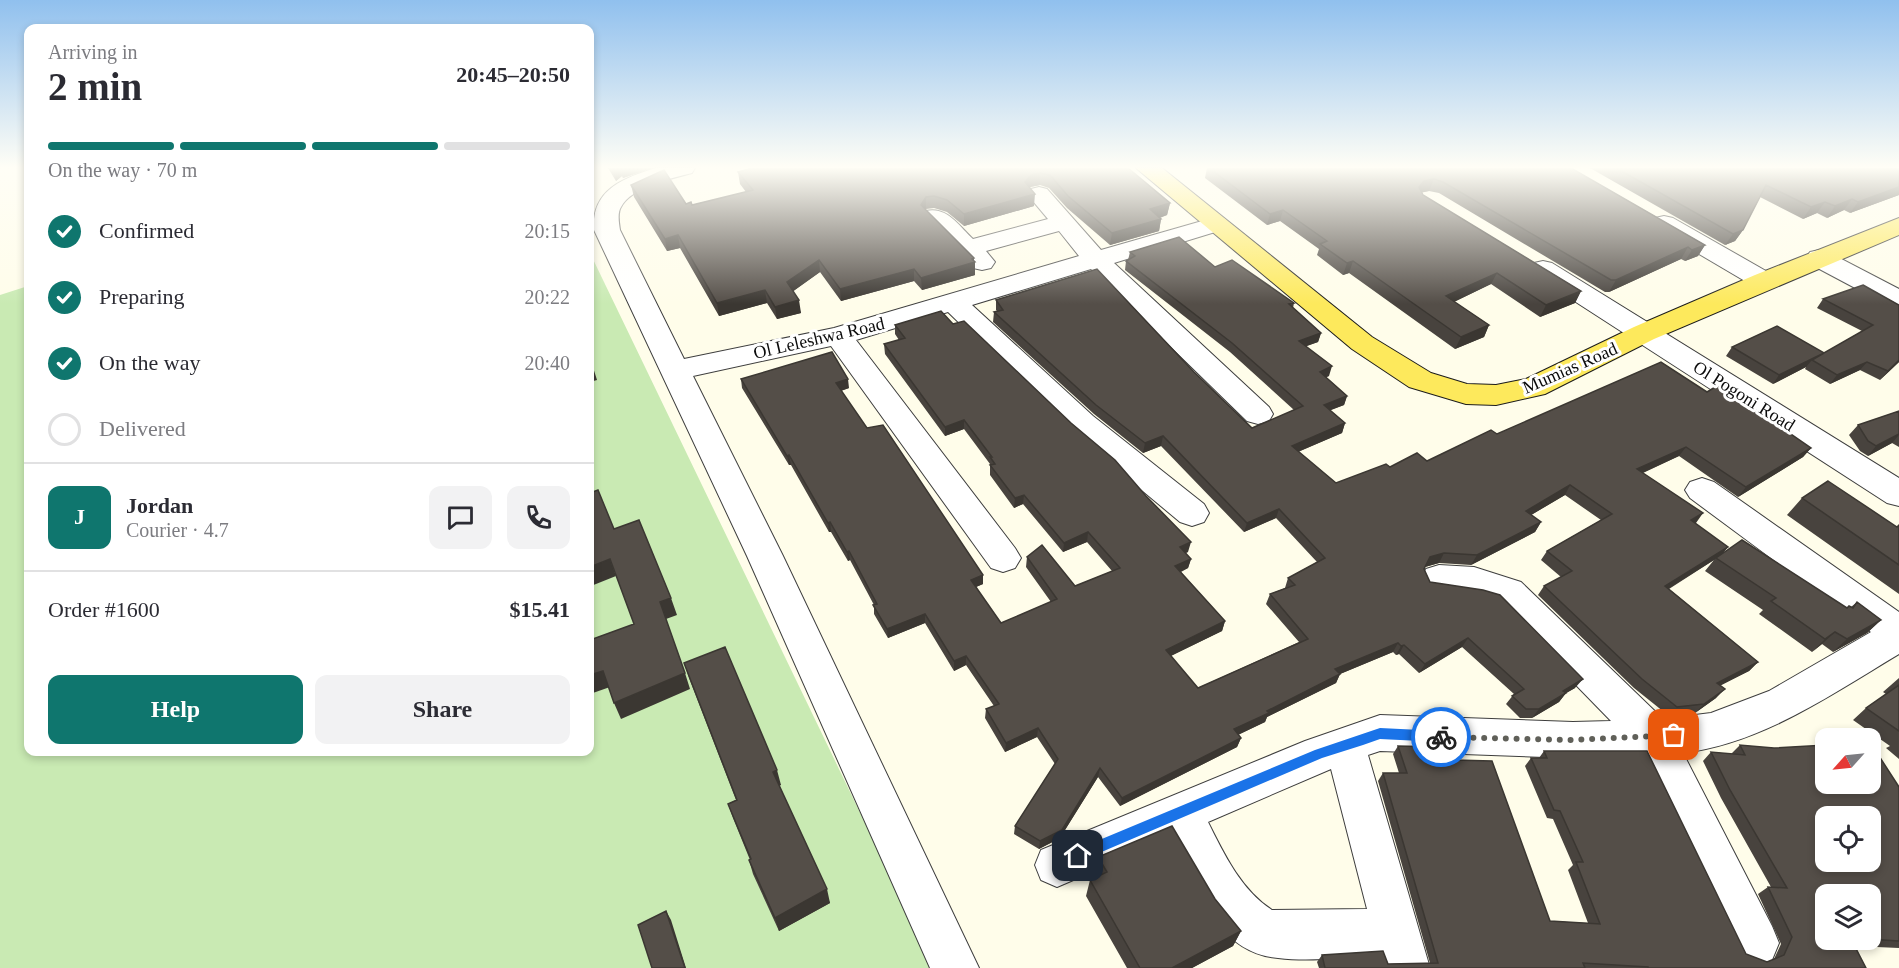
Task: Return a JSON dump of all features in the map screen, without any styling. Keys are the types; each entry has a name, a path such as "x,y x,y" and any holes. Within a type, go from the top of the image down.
{"main road":[{"name":"Mumias Road","path":"1203,213 1362,343 1420,380 1443,389 1482,395 1516,393 1534,387 1644,333 1899,226"}],"street":[{"path":"607,213 607,230 770,567 955,968"},
{"path":"1057,213 1096,260 1258,414"},
{"path":"1646,213 1764,281"},
{"path":"935,216 976,255 1065,222"},
{"name":"Ol Leleshwa Road","path":"675,370 838,336 1216,224"},
{"name":"Ol Pogoni Road","path":"1520,255 1899,494"},
{"path":"1819,258 1899,300"},
{"path":"952,302 984,327 1067,411 1191,513"},
{"path":"838,336 1004,558"},
{"path":"1057,865 1345,745 1380,734 1573,740 1655,738 1712,731 1782,704 1899,634 1702,490"},
{"path":"1439,579 1474,579 1490,583 1508,592 1655,738 1755,943"},
{"path":"1181,812 1216,881 1235,909 1258,929 1277,935 1401,950 1345,745"}],"green space":[{"path":"594,261 935,968 0,968 0,295 24,287 24,756 594,756"}],"building":[{"path":"649,213 929,213 974,258 972,259 975,262 921,278 914,269 840,289 819,260 787,282 799,300 775,307 765,290 717,303 678,235 665,239"},
{"path":"1088,213 1155,213 1161,219 1112,233"},
{"path":"1288,213 1453,213 1581,291 1546,305 1497,273 1446,296 1489,325 1461,337 1353,261 1347,263 1320,244 1327,241"},
{"path":"1496,213 1650,213 1705,245 1692,250 1688,247 1616,280 1611,280"},
{"path":"1696,213 1752,213 1743,230 1733,234"},
{"path":"1179,237 1215,267 1232,260 1294,303 1289,304 1321,333 1299,341 1332,366 1320,372 1347,396 1324,405 1345,423 1292,446 1336,483 1386,464 1390,467 1417,453 1427,461 1491,430 1497,434 1661,362 1707,392 1717,386 1811,448 1746,487 1686,447 1637,469 1703,513 1691,520 1728,547 1665,586 1758,662 1717,683 1725,689 1704,704 1677,707 1642,679 1544,586 1572,571 1547,551 1612,514 1570,485 1526,511 1541,522 1477,555 1444,553 1430,557 1424,569 1430,582 1483,590 1500,595 1583,679 1563,691 1566,693 1539,709 1526,709 1512,696 1524,689 1468,638 1425,664 1404,645 1401,646 1398,643 1335,669 1340,674 1267,711 1269,713 1234,729 1241,738 1122,798 1100,768 1062,830 1040,841 1015,826 1058,759 1038,728 1006,743 986,709 999,704 966,656 954,661 925,614 887,629 873,605 877,604 849,551 847,552 830,522 828,523 741,379 832,352 848,379 836,383 867,428 883,425 983,575 971,580 1001,623 1057,599 1027,557 1042,545 1075,586 1120,568 1088,532 1064,543 1024,495 1015,498 990,465 995,464 990,457 992,457 964,420 945,427 884,344 905,338 895,325 941,311 953,324 964,321 1071,423 1115,460 1191,542 1180,547 1191,559 1175,566 1225,621 1166,650 1198,688 1308,639 1270,594 1295,585 1288,578 1325,558 1279,509 1247,523 1163,436 1145,443 1096,405 994,312 1003,310 996,300 1097,269 1194,372 1252,428 1303,406 1232,343 1126,261 1135,256 1130,252"},
{"path":"1863,285 1899,305 1899,360 1888,371 1867,362 1837,375 1812,360 1873,325 1823,299"},
{"path":"1777,326 1824,353 1779,375 1732,347"},
{"path":"1899,411 1899,434 1876,446 1868,441 1858,425"},
{"path":"1828,481 1897,527 1899,525 1899,565 1802,498"},
{"path":"598,490 614,529 639,520 671,598 660,602 685,673 614,703 603,671 594,674 594,639 634,624 610,559 594,565 594,492"},
{"path":"1742,540 1847,608 1849,606 1853,608 1857,602 1881,620 1847,639 1835,632 1825,639 1771,601 1776,598 1716,558"},
{"path":"725,647 777,770 773,772 827,889 775,918 749,860 751,859 728,804 737,800 684,663"},
{"path":"1899,685 1899,731 1866,708"},
{"path":"1740,745 1774,748 1815,746 1815,794 1881,794 1881,759 1899,787 1899,941 1881,940 1881,884 1815,884 1815,950 1857,950 1866,968 1648,968 1583,963 1585,968 1325,968 1322,955 1383,951 1388,964 1438,963 1383,773 1407,773 1398,746 1440,747 1443,754 1452,753 1454,760 1492,761 1550,921 1600,924 1576,862 1583,862 1560,811 1554,810 1531,758 1547,758 1544,751 1647,751 1746,954 1767,962 1784,955 1792,937 1768,887 1787,888 1730,790 1711,752 1745,755"},
{"path":"1172,826 1215,899 1241,931 1172,968 1140,968 1090,880 1107,872 1098,857"},
{"path":"666,911 685,968 652,968 638,925"}],"way so far":[{"path":"1441,737 1573,740 1655,738 1674,735"}],"route":[{"path":"1078,856 1320,754 1363,739 1380,734 1441,737"}]}
